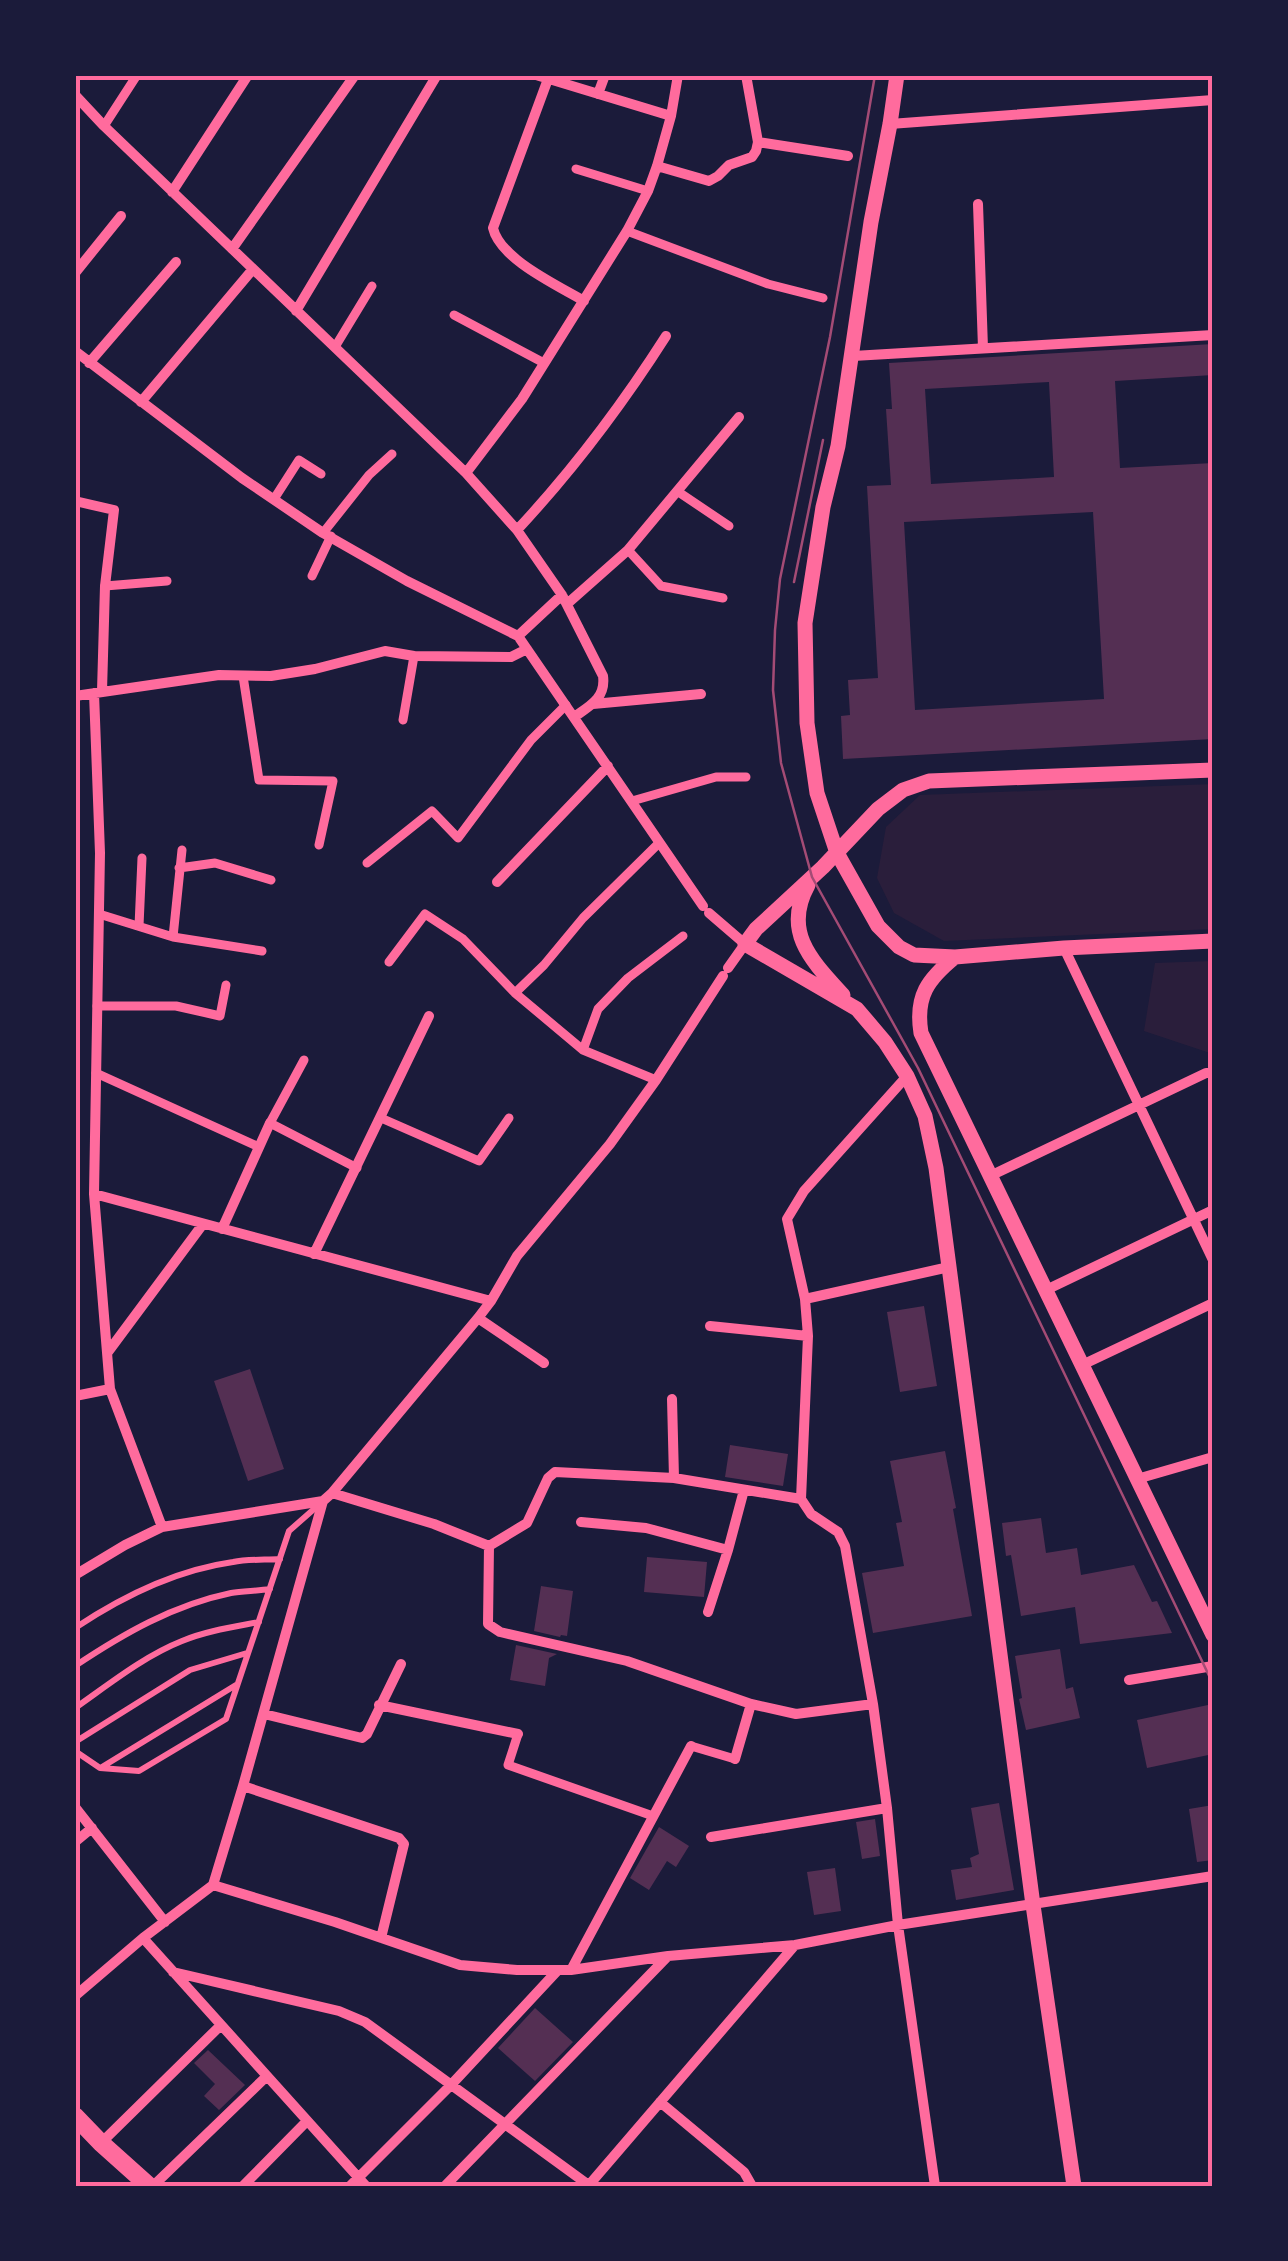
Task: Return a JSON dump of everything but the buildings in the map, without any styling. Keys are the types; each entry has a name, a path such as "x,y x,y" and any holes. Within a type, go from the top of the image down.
{"main road":[{"path":"75,2116 151,2186"}],"street":[{"path":"104,126 137,75"},
{"path":"172,192 248,75"},
{"path":"232,249 355,75"},
{"path":"296,311 437,75"},
{"path":"536,75 671,116"},
{"path":"598,94 604,75"},
{"path":"466,473 522,399 648,191 671,116 678,75"},
{"path":"657,166 708,180 725,167 752,158 758,142 746,75"},
{"path":"897,75 838,446 805,623 807,723 817,793 837,853 878,926 899,947 914,955 955,957 1213,941"},
{"path":"548,79 493,234 506,251 530,269 584,301"},
{"path":"75,95 466,473 517,530 564,600 603,676 603,692 574,717"},
{"path":"890,124 1213,100"},
{"path":"758,142 848,156"},
{"path":"576,170 648,191"},
{"path":"978,204 984,348"},
{"path":"75,273 121,216"},
{"path":"626,231 768,284 823,298"},
{"path":"89,362 176,262"},
{"path":"142,402 253,269"},
{"path":"335,347 372,286"},
{"path":"454,315 544,363"},
{"path":"853,356 1213,335"},
{"path":"517,530 589,445 666,336"},
{"path":"75,351 171,426 327,534 407,581 518,636 706,909 745,944 856,1009"},
{"path":"518,636 628,550 739,417"},
{"path":"312,576 327,534 369,474 392,454"},
{"path":"274,499 299,460 321,474"},
{"path":"677,491 729,526"},
{"path":"75,501 114,510 98,692 100,853 94,1194 110,1389 162,1528"},
{"path":"628,550 661,586 723,598"},
{"path":"105,586 167,581"},
{"path":"75,696 219,675 272,676 385,651 414,656 511,657 527,649"},
{"path":"402,720 414,656"},
{"path":"243,676 259,780 334,780 319,845"},
{"path":"592,704 701,694"},
{"path":"366,863 432,811 458,838 532,740 566,705"},
{"path":"498,882 608,766"},
{"path":"75,1574 162,1528 323,1501 332,1493 478,1318 517,1256 610,1144 756,929 891,798 929,782 1213,770"},
{"path":"632,801 716,777 746,777"},
{"path":"515,993 660,842"},
{"path":"173,937 182,850"},
{"path":"139,926 142,858"},
{"path":"179,868 215,863 271,880"},
{"path":"812,877 797,910 803,943 814,964 885,1042 907,1076 925,1116 936,1168 1033,1906 1074,2186"},
{"path":"99,914 173,937 262,951"},
{"path":"389,962 425,914 463,939 515,993 583,1050 656,1080"},
{"path":"583,1050 598,1009 628,978 683,936"},
{"path":"1064,948 1213,1260"},
{"path":"955,957 937,971 920,998 918,1015 928,1052 1137,1479 1207,1607 1213,1635"},
{"path":"97,1006 176,1006 220,1016 226,985"},
{"path":"314,1254 429,1016"},
{"path":"222,1229 270,1123 304,1060"},
{"path":"96,1072 259,1147"},
{"path":"990,1176 1209,1073"},
{"path":"907,1076 804,1192 787,1219 805,1299 808,1336 801,1499 810,1514 838,1532 845,1546 873,1704 898,1925 935,2186"},
{"path":"381,1118 479,1161 509,1118"},
{"path":"270,1123 357,1168"},
{"path":"94,1194 491,1301"},
{"path":"1046,1290 1213,1210"},
{"path":"108,1353 204,1224"},
{"path":"805,1299 949,1267"},
{"path":"1082,1365 1213,1302"},
{"path":"478,1318 544,1363"},
{"path":"710,1326 808,1336"},
{"path":"75,1396 110,1389"},
{"path":"672,1399 674,1478"},
{"path":"1137,1479 1213,1457"},
{"path":"489,1546 527,1523 554,1472 674,1478 801,1499"},
{"path":"708,1612 744,1490"},
{"path":"332,1493 434,1524 489,1546"},
{"path":"75,1996 213,1885 323,1501"},
{"path":"581,1522 646,1528 728,1550"},
{"path":"489,1546 488,1624 500,1632 627,1661 786,1714 873,1704"},
{"path":"264,1714 359,1739 366,1734 401,1664"},
{"path":"1129,1680 1213,1666"},
{"path":"143,1938 358,2183 564,1970 690,1746 735,1759 751,1704"},
{"path":"379,1705 518,1734 508,1765 653,1816"},
{"path":"243,1786 398,1838 404,1844 381,1938"},
{"path":"75,1806 165,1922"},
{"path":"711,1837 887,1808"},
{"path":"75,1842 92,1828"},
{"path":"213,1885 460,1966 564,1970 795,1945 1213,1876"},
{"path":"173,1972 352,2016 379,2031 590,2186 795,1945"},
{"path":"445,2186 668,1956"},
{"path":"101,2143 221,2025"},
{"path":"151,2186 267,2076"},
{"path":"660,2102 744,2172 752,2186"},
{"path":"243,2186 307,2121"}],"lane":[{"path":"75,1751 100,1768 139,1770 226,1719 289,1531 323,1501"},
{"path":"75,1628 106,1606 160,1580 233,1562 280,1559"},
{"path":"75,1666 122,1635 174,1610 231,1593 270,1589"},
{"path":"75,1708 180,1641 259,1622"},
{"path":"75,1742 190,1670 248,1653"},
{"path":"100,1768 238,1684"}],"shaded area":[{"path":"1213,784 1213,929 944,941 894,913 877,878 886,827 920,795"},
{"path":"1213,961 1213,1054 1144,1031 1155,963"}],"tram line":[{"path":"875,75 830,337 780,579 773,690 781,763 812,877 918,1068 1213,1684"},
{"path":"794,582 823,440"}]}
